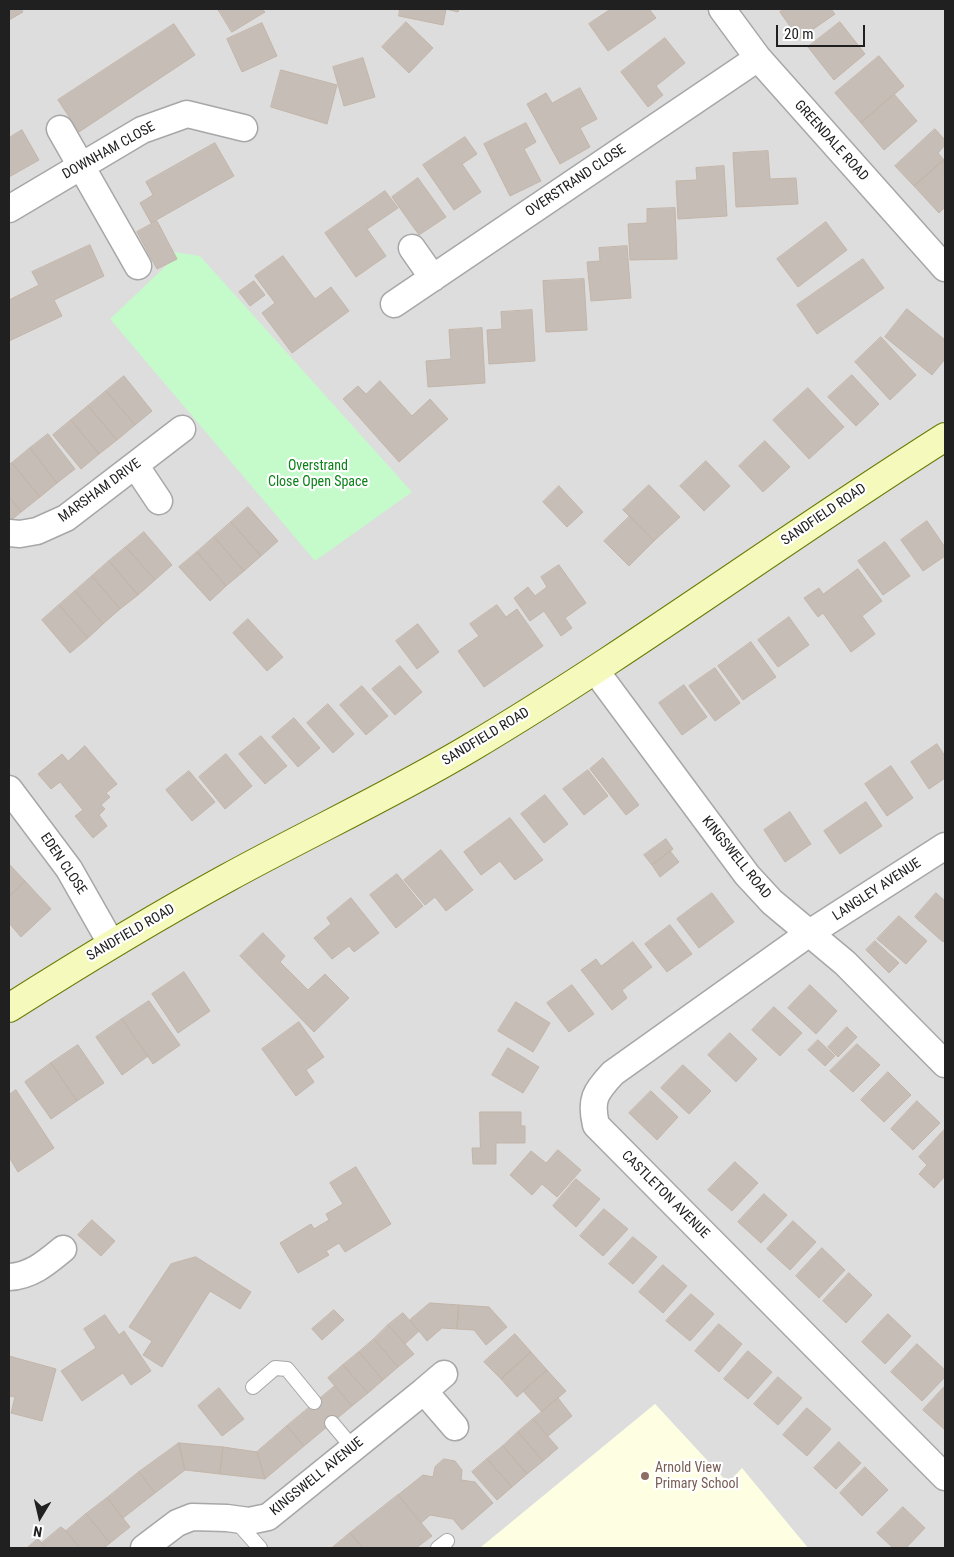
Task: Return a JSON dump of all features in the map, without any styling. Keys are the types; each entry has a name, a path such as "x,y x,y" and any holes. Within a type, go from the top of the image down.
{"street":[{"name":"GREENDALE ROAD","path":"722,9 758,58 945,268"},
{"name":"OVERSTRAND CLOSE","path":"394,304 758,58"},
{"name":"DOWNHAM CLOSE","path":"9,209 142,130 187,114 244,128"},
{"path":"60,128 138,266"},
{"path":"412,248 433,278"},
{"name":"MARSHAM DRIVE","path":"9,532 20,534 37,531 66,518 182,428"},
{"name":"SANDFIELD ROAD","path":"9,1008 111,943 230,877 347,817 461,753 596,670 842,502 945,437"},
{"path":"135,465 159,501"},
{"name":"KINGSWELL ROAD","path":"596,670 747,875 772,902 845,963 945,1064"},
{"name":"EDEN CLOSE","path":"9,789 69,869 111,943"},
{"name":"LANGLEY AVENUE","path":"808,934 945,846"},
{"name":"CASTLETON AVENUE","path":"808,934 613,1073 599,1088 592,1106 596,1125 945,1476"},
{"path":"9,1277 24,1277 42,1266 63,1249"},
{"name":"KINGSWELL AVENUE","path":"144,1548 170,1528 192,1517 249,1521 268,1518 444,1374"},
{"path":"424,1391 455,1426"}],"lane":[{"path":"253,1387 275,1368 281,1367 288,1369 314,1402"},
{"path":"332,1423 353,1448"},
{"path":"235,1520 260,1548"}],"shaded area":[{"path":"9,9 945,9 945,1548 808,1548 742,1469 728,1483 655,1404 480,1548 9,1548"},
{"name":"Arnold View Primary School","path":"655,1404 728,1483 742,1468 808,1548 480,1548"}],"green space":[{"name":"Overstrand Close Open Space","path":"160,250 200,256 412,492 315,561 110,319 168,264"}],"building":[{"path":"9,9 21,9 23,12 9,20"},
{"path":"218,9 262,9 265,12 232,32"},
{"path":"400,9 446,9 443,25 399,16"},
{"path":"446,9 459,9 458,12"},
{"path":"611,9 649,9 656,18 608,51 589,24"},
{"path":"785,9 831,9 835,14 799,39 780,12"},
{"path":"406,22 433,48 409,73 382,47"},
{"path":"840,22 865,54 834,80 808,47"},
{"path":"262,23 277,56 242,72 227,39"},
{"path":"174,24 195,55 79,132 58,100"},
{"path":"665,38 685,63 656,86 663,95 648,107 621,72"},
{"path":"879,56 904,86 861,123 835,93"},
{"path":"363,58 375,97 344,106 333,67"},
{"path":"281,70 337,85 327,124 271,107"},
{"path":"580,88 597,119 580,128 590,147 560,164 527,104 546,93 552,103"},
{"path":"894,94 917,121 884,150 861,123"},
{"path":"526,123 536,142 524,149 541,181 510,196 484,144"},
{"path":"935,129 945,140 945,145 938,153 944,160 914,186 895,166"},
{"path":"22,130 39,160 9,177 9,138"},
{"path":"465,137 477,154 462,164 481,192 454,210 423,165"},
{"path":"215,143 234,176 151,223 140,203 153,195 146,182"},
{"path":"768,151 770,179 796,178 798,204 736,207 733,153"},
{"path":"944,160 945,207 939,213 914,186"},
{"path":"724,166 727,216 678,219 676,181 697,180 696,168"},
{"path":"418,178 446,217 419,235 392,197"},
{"path":"385,191 398,208 367,229 386,256 356,277 325,233"},
{"path":"675,208 677,259 630,260 628,224 647,223 647,209"},
{"path":"157,221 177,259 157,269 137,232"},
{"path":"826,222 847,250 798,287 777,259"},
{"path":"90,245 104,276 54,300 62,316 9,341 9,300 39,285 32,272"},
{"path":"627,246 631,298 591,301 587,262 600,261 599,248"},
{"path":"283,256 315,299 331,287 349,311 292,353 262,313 275,303 255,276"},
{"path":"863,259 884,288 817,334 797,305"},
{"path":"584,279 587,330 546,332 543,281"},
{"path":"254,281 265,295 250,306 239,292"},
{"path":"907,309 945,340 945,359 932,375 885,337"},
{"path":"532,310 535,361 489,364 487,330 502,329 501,312"},
{"path":"482,328 485,383 428,387 426,361 451,359 449,330"},
{"path":"881,337 916,375 890,400 855,362"},
{"path":"852,375 879,404 856,426 828,397"},
{"path":"124,376 152,411 135,425 106,391"},
{"path":"380,381 412,416 430,399 448,419 399,462 343,399 358,386 366,394"},
{"path":"808,388 844,427 809,459 773,420"},
{"path":"106,391 135,425 117,440 88,406"},
{"path":"88,406 117,440 99,454 71,420"},
{"path":"71,420 99,454 81,469 53,435"},
{"path":"48,434 75,469 57,483 30,448"},
{"path":"765,441 790,467 763,492 739,466"},
{"path":"30,448 57,483 40,497 12,463"},
{"path":"706,461 730,486 704,511 680,486"},
{"path":"12,463 40,497 21,512 9,496 9,465"},
{"path":"649,485 680,517 654,541 623,510"},
{"path":"559,486 583,512 567,527 543,502"},
{"path":"9,496 21,512 9,522"},
{"path":"248,507 278,541 261,556 231,522"},
{"path":"630,516 654,541 629,566 604,541"},
{"path":"927,521 945,547 945,556 923,571 901,540"},
{"path":"231,522 261,556 244,571 214,537"},
{"path":"144,532 172,565 155,580 126,547"},
{"path":"214,537 244,571 226,586 197,552"},
{"path":"885,542 910,576 883,595 858,561"},
{"path":"126,547 155,580 138,595 109,561"},
{"path":"197,552 226,586 210,601 179,567"},
{"path":"109,561 138,595 120,609 92,576"},
{"path":"559,565 586,603 565,618 572,628 561,636 544,611 530,621 514,598 528,587 535,596 547,587 541,577"},
{"path":"858,569 882,601 862,616 875,634 851,652 823,613 818,617 804,598 819,588 823,594"},
{"path":"92,576 120,609 103,624 75,591"},
{"path":"75,591 103,624 88,638 59,605"},
{"path":"59,605 88,638 70,653 42,620"},
{"path":"497,605 506,617 517,609 543,646 484,687 458,651 479,636 470,624"},
{"path":"789,617 809,645 778,667 758,640"},
{"path":"248,619 283,657 267,671 233,633"},
{"path":"418,624 439,652 417,669 396,641"},
{"path":"751,642 776,677 743,700 718,666"},
{"path":"400,666 422,692 395,715 372,689"},
{"path":"715,668 740,703 715,721 689,686"},
{"path":"684,685 707,717 682,735 659,703"},
{"path":"362,686 388,716 366,735 340,705"},
{"path":"328,704 354,734 333,753 307,723"},
{"path":"294,718 320,748 298,767 272,737"},
{"path":"261,736 287,766 265,784 239,754"},
{"path":"937,744 945,756 945,778 929,789 911,762"},
{"path":"85,746 117,784 106,793 110,797 101,805 105,809 99,815 107,826 93,838 75,816 83,810 60,782 51,789 38,774 62,754 68,761"},
{"path":"226,754 252,786 225,809 199,777"},
{"path":"603,758 639,805 626,815 590,769"},
{"path":"891,766 913,798 887,816 865,784"},
{"path":"588,770 608,796 584,815 563,789"},
{"path":"189,771 215,802 192,821 166,790"},
{"path":"545,795 568,824 544,843 521,814"},
{"path":"866,802 882,826 840,854 824,831"},
{"path":"790,812 811,844 785,862 764,830"},
{"path":"510,818 543,860 515,880 500,861 481,875 464,852"},
{"path":"666,839 673,849 652,865 644,855"},
{"path":"441,850 473,890 446,911 435,897 425,905 404,880"},
{"path":"670,851 679,862 660,877 652,865"},
{"path":"9,864 25,881 9,897"},
{"path":"397,874 423,906 396,928 370,895"},
{"path":"25,881 51,909 21,937 9,923 9,897"},
{"path":"712,893 734,922 699,948 677,919"},
{"path":"936,893 945,901 945,940 943,942 915,917"},
{"path":"351,898 379,933 354,952 349,946 332,959 314,938 331,924 327,918"},
{"path":"899,916 927,941 906,964 877,939"},
{"path":"670,925 692,954 667,972 645,944"},
{"path":"263,933 285,956 280,962 308,990 325,974 349,998 314,1032 240,956"},
{"path":"875,941 899,963 889,973 866,950"},
{"path":"633,942 652,967 622,990 627,998 612,1010 581,970 596,959 601,966"},
{"path":"184,972 210,1011 178,1033 152,994"},
{"path":"572,985 594,1014 569,1032 547,1003"},
{"path":"810,985 837,1011 816,1034 788,1008"},
{"path":"149,1001 180,1045 153,1064 122,1019"},
{"path":"516,1002 550,1023 533,1052 498,1031"},
{"path":"774,1007 802,1033 780,1056 752,1030"},
{"path":"122,1019 148,1056 122,1075 96,1037"},
{"path":"299,1022 324,1057 306,1070 314,1082 296,1096 262,1049"},
{"path":"847,1027 857,1037 838,1057 828,1047"},
{"path":"730,1033 757,1059 736,1082 708,1055"},
{"path":"818,1040 835,1056 825,1066 808,1050"},
{"path":"857,1044 880,1065 853,1092 830,1071"},
{"path":"78,1045 104,1083 77,1101 51,1063"},
{"path":"508,1048 539,1067 523,1093 492,1075"},
{"path":"51,1063 77,1101 51,1119 25,1082"},
{"path":"683,1065 711,1091 689,1114 661,1088"},
{"path":"888,1072 911,1095 884,1122 861,1100"},
{"path":"16,1090 54,1148 18,1172 9,1157 9,1095"},
{"path":"651,1091 678,1117 657,1140 629,1113"},
{"path":"917,1101 940,1123 913,1150 891,1129"},
{"path":"480,1112 521,1112 521,1126 525,1126 525,1143 496,1143 496,1164 473,1164 472,1148 480,1148"},
{"path":"945,1129 945,1176 934,1188 919,1174 927,1165 919,1157"},
{"path":"558,1150 581,1170 557,1197 542,1184 532,1195 510,1175 531,1151 546,1163"},
{"path":"735,1162 758,1183 732,1211 708,1190"},
{"path":"356,1167 391,1224 345,1252 339,1243 326,1251 329,1255 298,1273 280,1243 311,1224 314,1229 329,1220 326,1214 343,1204 330,1183"},
{"path":"576,1179 600,1199 576,1227 553,1206"},
{"path":"764,1194 787,1215 761,1243 738,1222"},
{"path":"604,1209 628,1229 603,1256 580,1236"},
{"path":"92,1220 115,1241 101,1256 78,1235"},
{"path":"793,1221 816,1242 790,1270 767,1249"},
{"path":"633,1237 657,1257 633,1284 609,1264"},
{"path":"822,1248 845,1270 819,1298 796,1276"},
{"path":"196,1257 251,1292 240,1309 210,1291 162,1367 143,1355 152,1341 129,1327 171,1264"},
{"path":"663,1265 687,1286 663,1313 639,1292"},
{"path":"849,1273 872,1295 846,1323 823,1301"},
{"path":"691,1294 714,1314 690,1341 666,1321"},
{"path":"430,1303 459,1305 457,1329 442,1328 427,1341 410,1320"},
{"path":"459,1305 489,1307 507,1327 486,1345 474,1330 457,1329"},
{"path":"334,1310 344,1320 322,1340 312,1329"},
{"path":"403,1313 419,1331 405,1344 388,1325"},
{"path":"888,1314 911,1336 885,1364 862,1342"},
{"path":"105,1315 119,1335 124,1331 151,1371 131,1385 123,1373 82,1401 61,1371 96,1348 84,1329"},
{"path":"719,1324 742,1344 719,1372 695,1351"},
{"path":"388,1325 414,1354 398,1367 374,1339"},
{"path":"515,1334 531,1352 501,1379 484,1362"},
{"path":"374,1339 398,1367 383,1380 359,1352"},
{"path":"917,1344 945,1370 945,1377 922,1401 891,1372"},
{"path":"748,1351 772,1372 748,1399 724,1379"},
{"path":"359,1352 383,1380 368,1393 343,1365"},
{"path":"531,1352 547,1370 517,1397 501,1379"},
{"path":"9,1356 56,1369 42,1421 11,1413 15,1397 9,1396"},
{"path":"343,1365 368,1393 352,1406 328,1378"},
{"path":"547,1370 566,1391 542,1412 523,1391"},
{"path":"778,1377 802,1398 778,1425 754,1404"},
{"path":"335,1386 352,1406 304,1446 287,1426"},
{"path":"945,1386 945,1430 923,1410"},
{"path":"219,1388 244,1419 222,1436 198,1406"},
{"path":"558,1398 572,1416 548,1436 533,1419"},
{"path":"807,1408 831,1429 807,1456 783,1435"},
{"path":"533,1419 558,1448 543,1461 518,1432"},
{"path":"287,1426 304,1446 265,1479 257,1452"},
{"path":"518,1432 543,1461 527,1474 503,1446"},
{"path":"839,1442 861,1463 836,1489 814,1468"},
{"path":"179,1443 185,1470 155,1493 139,1472"},
{"path":"179,1443 223,1447 220,1474 185,1470"},
{"path":"503,1446 527,1474 512,1487 487,1459"},
{"path":"223,1447 257,1452 265,1479 220,1474"},
{"path":"444,1459 455,1461 462,1470 461,1480 475,1482 493,1503 462,1530 453,1519 430,1515 421,1523 398,1495 423,1475 433,1477 435,1467"},
{"path":"487,1459 512,1487 497,1500 472,1472"},
{"path":"865,1467 888,1490 862,1516 840,1493"},
{"path":"139,1472 155,1493 123,1518 107,1498"},
{"path":"398,1495 432,1536 416,1548 363,1548 350,1533"},
{"path":"107,1498 130,1527 110,1543 86,1514"},
{"path":"903,1507 925,1528 906,1548 893,1548 877,1533"},
{"path":"86,1514 110,1543 104,1548 80,1548 66,1531"},
{"path":"61,1527 80,1548 47,1548 42,1543"},
{"path":"350,1533 363,1548 332,1548"},
{"path":"38,1539 47,1548 27,1548"}],"place":[{"name":"Arnold View Primary School","path":"645,1476"}]}
